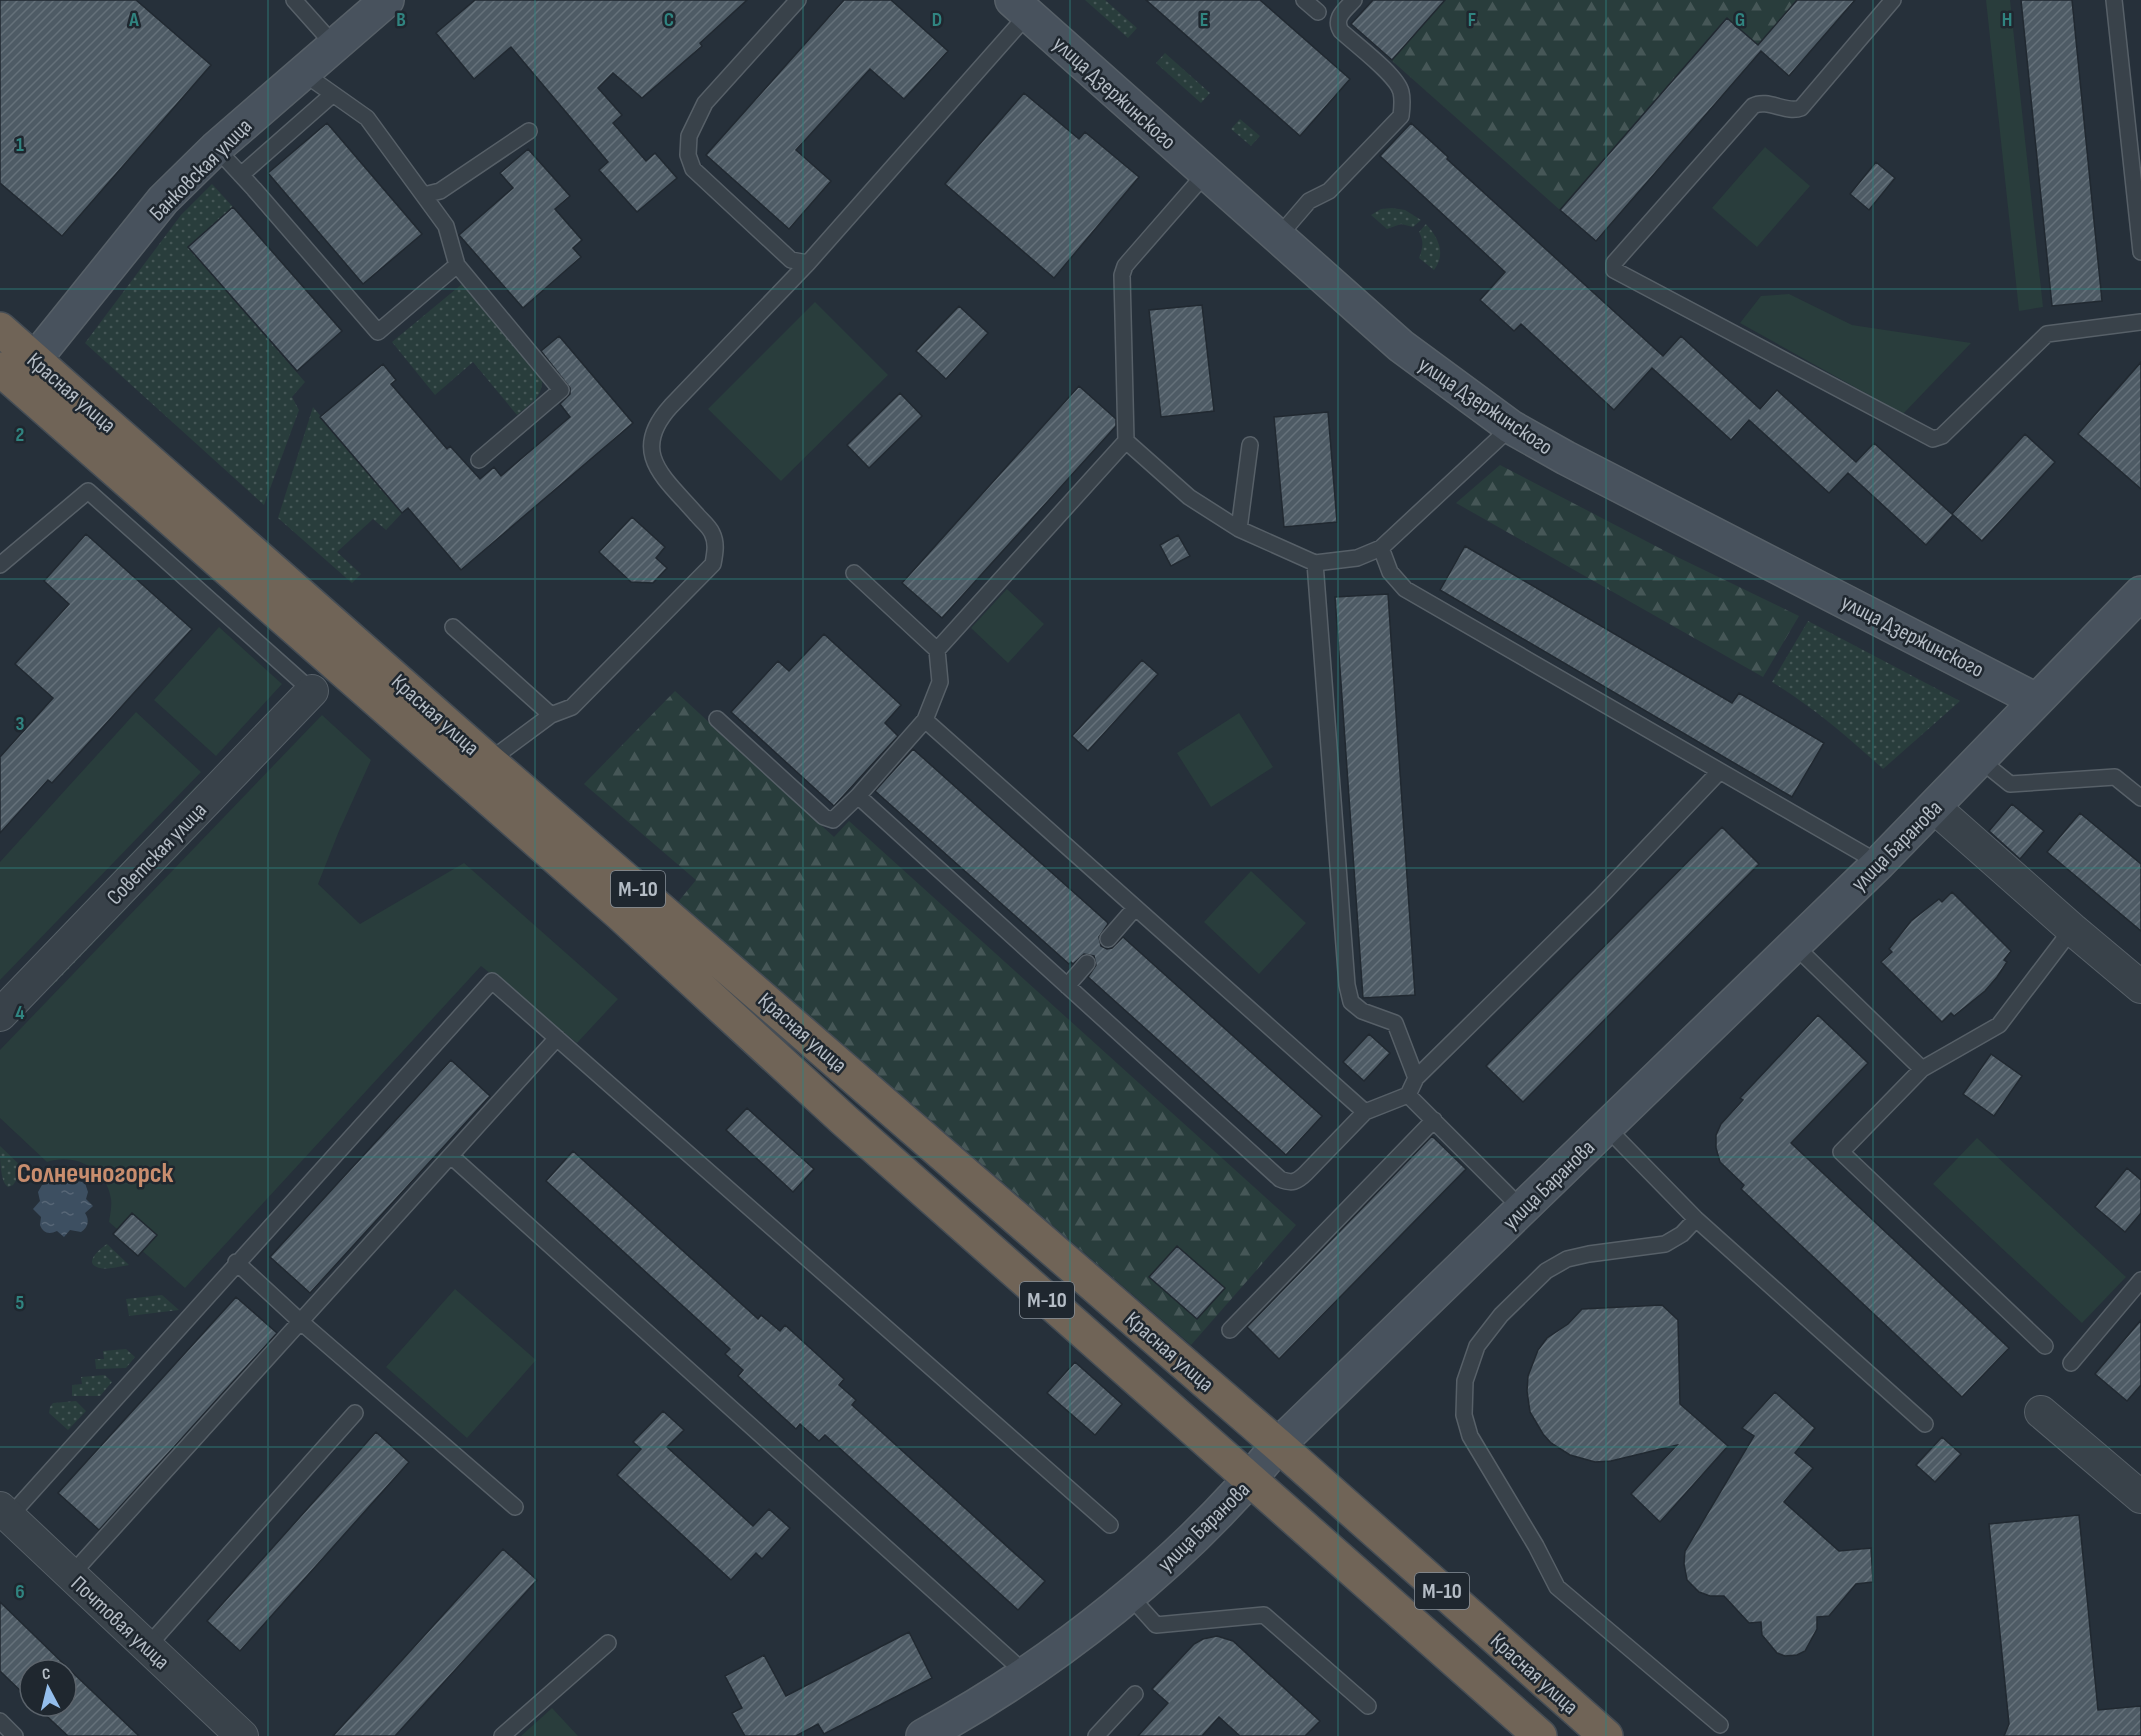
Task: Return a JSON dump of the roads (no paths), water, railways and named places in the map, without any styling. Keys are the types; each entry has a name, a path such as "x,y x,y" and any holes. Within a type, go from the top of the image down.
{"highway":[{"name":"Красная улица","path":"0,329 489,761 1278,1445 1606,1736"},
{"name":"Красная улица","path":"0,369 620,914 836,1112 1540,1736"}],"street":[{"name":"Банковская улица","path":"35,359 163,200 216,148 387,0"},
{"name":"улица Дзержинского","path":"1020,7 1401,346 1511,427 1566,458 2036,700"},
{"name":"улица Баранова","path":"923,1736 976,1706 1075,1637 1129,1595 1201,1529 1251,1479 1278,1445 1879,863 2141,593"},
{"path":"1989,748 2005,719 2007,705 2005,693 1993,677"},
{"name":"Советская улица","path":"0,1015 312,691"},
{"path":"1934,807 2141,987"},
{"path":"2041,1412 2141,1497"},
{"name":"Почтовая улица","path":"4,1512 242,1736"}],"lane":[{"path":"294,0 335,46"},
{"path":"798,0 705,103 689,136 688,155 693,169 791,260 808,263"},
{"path":"1304,0 1318,12"},
{"path":"1278,237 1308,201 1329,191 1401,116 1401,91 1393,78 1337,25 1338,18 1354,0"},
{"path":"1893,0 1801,108 1791,110 1761,103 1753,106 1614,263 1614,270 1933,439 1942,436 2047,334 2141,322"},
{"path":"2114,0 2141,252"},
{"path":"489,761 551,715 572,707 713,564 716,549 711,532 656,468 651,451 653,431 671,406 808,263 1020,7"},
{"path":"305,69 316,82 366,118 446,226 457,265 561,390 480,460"},
{"path":"241,175 333,94"},
{"path":"424,195 440,191 529,131"},
{"path":"216,148 378,332 457,265"},
{"path":"937,650 1126,441 1121,282 1123,271 1206,173"},
{"path":"1126,441 1189,496 1239,529 1315,562 1357,558 1381,548 1511,427"},
{"path":"1239,529 1250,445"},
{"path":"0,565 88,491 312,691"},
{"path":"1381,548 1390,572 1405,589 1879,863"},
{"path":"1315,562 1347,985 1351,1002 1362,1011 1395,1023 1416,1078"},
{"path":"717,719 824,817 833,820 858,796 925,720 940,682 937,650 854,573"},
{"path":"453,627 551,715"},
{"path":"925,720 1365,1112"},
{"path":"1989,748 2010,784 2115,777 2141,798"},
{"path":"858,796 1280,1179 1289,1182 1298,1181 1365,1112 1408,1095 1416,1078 1601,896 1720,771"},
{"path":"1108,939 1135,908"},
{"path":"2045,1346 1841,1152 1923,1069 1999,1025 2072,929"},
{"path":"1794,945 1923,1069"},
{"path":"1067,986 1088,963"},
{"path":"4,1512 236,1263 492,981 1110,1525"},
{"path":"70,1575 557,1038"},
{"path":"1408,1095 1522,1209"},
{"path":"1230,1330 1434,1120"},
{"path":"1606,1127 1696,1219 1925,1424"},
{"path":"451,1156 1025,1673"},
{"path":"1696,1219 1682,1234 1665,1244 1589,1254 1567,1259 1546,1271 1501,1316 1477,1346 1465,1381 1464,1415 1470,1436 1536,1546 1557,1587 1720,1725"},
{"path":"236,1263 515,1507"},
{"path":"2071,1363 2141,1280"},
{"path":"147,1647 355,1413"},
{"path":"1129,1595 1156,1625 1264,1616 1368,1706"},
{"path":"502,1736 608,1643"},
{"path":"1096,1736 1135,1694"},
{"path":"0,1721 15,1736"}],"water":[{"path":"62,1177 69,1184 74,1180 85,1183 88,1192 86,1199 93,1206 85,1213 88,1224 85,1228 81,1232 70,1230 64,1237 57,1231 49,1233 43,1230 40,1225 41,1217 33,1209 40,1201 38,1192 42,1185 49,1183 55,1185"}],"district":[{"name":"Солнечногорск","path":"95,1172"}]}
